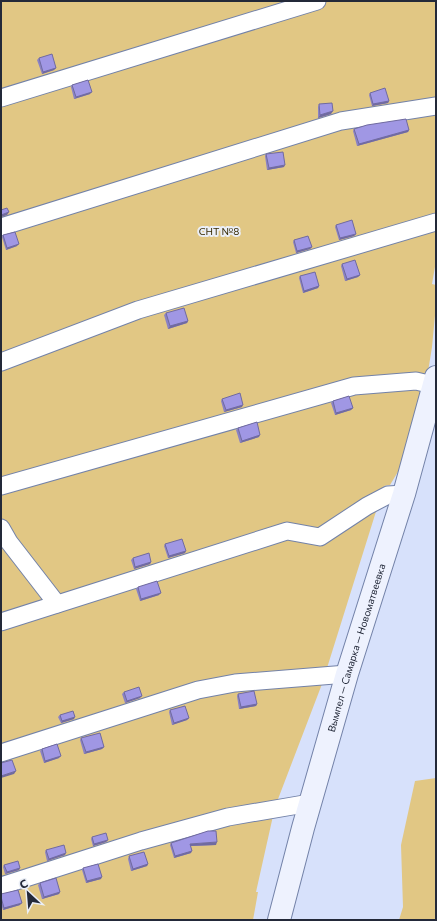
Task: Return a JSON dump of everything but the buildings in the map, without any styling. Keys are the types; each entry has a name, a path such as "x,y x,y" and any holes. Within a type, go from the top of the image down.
{"main road":[{"name":"Вымпел — Самарка — Новоматвеевка","path":"279,920 310,803 347,674 404,494 435,381"}],"street":[{"path":"1,98 317,1"},
{"path":"1,227 341,121 436,106"},
{"path":"1,362 138,310 436,222"},
{"path":"1,486 354,386 435,381"},
{"path":"1,622 287,531 320,537 367,506 388,495 404,494"},
{"path":"1,528 9,542 58,604"},
{"path":"1,753 198,690 235,683 347,674"},
{"path":"1,886 141,841 221,819 310,803"}],"green space":[{"name":"СНТ №8","path":"1,1 436,1 436,261 432,284 436,285 436,305 432,347 422,409 399,470 390,485 384,486 322,684 275,807 256,892 258,892 253,920 1,920"},
{"path":"436,778 436,920 399,920 403,907 401,845 415,781"}]}
